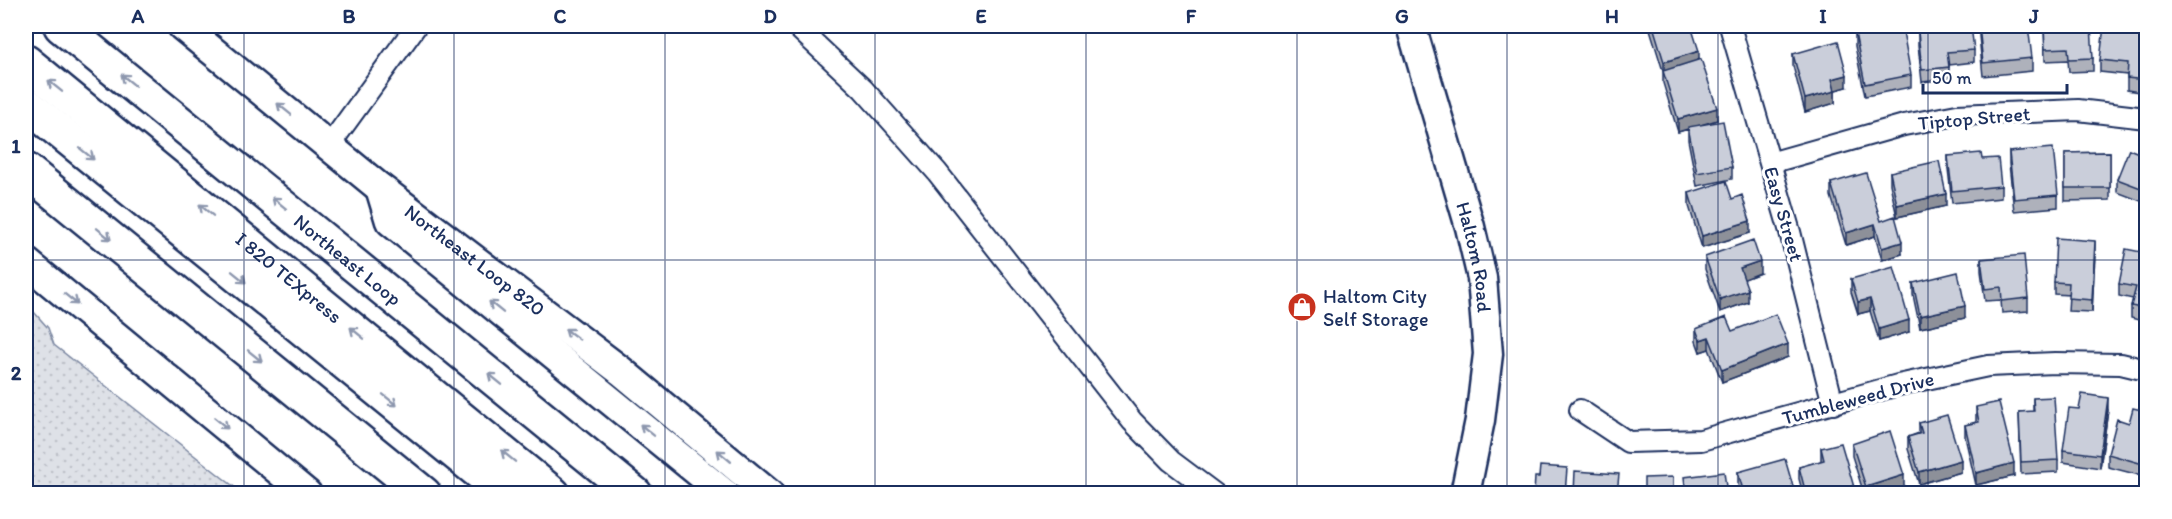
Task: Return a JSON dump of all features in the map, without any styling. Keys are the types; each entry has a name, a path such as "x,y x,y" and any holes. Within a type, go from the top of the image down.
{"highway":[{"name":"Northeast Loop","path":"62,26 635,494"},
{"name":"I 820 TEXpress","path":"26,62 554,494"},
{"name":"I 820 TEXpress","path":"26,104 506,494"},
{"path":"26,170 424,494"}],"main road":[{"name":"Northeast Loop 820","path":"182,26 380,188 621,371 769,494"},
{"name":"Haltom Road","path":"1411,26 1470,227 1482,278 1488,354 1480,420 1465,494"},
{"path":"380,188 390,221 725,494"},
{"path":"26,262 307,494"}],"street":[{"path":"329,146 416,26"},
{"path":"796,26 863,89 937,172 1132,421 1171,461 1215,494"},
{"name":"Easy Street","path":"1730,26 1790,232 1833,404"},
{"name":"Tiptop Street","path":"1770,162 1904,125 1957,115 2078,110 2146,118"},
{"name":"Tumbleweed Drive","path":"1580,410 1628,442 1691,441 1898,385 1988,366 2055,363 2121,364 2146,370"}],"shaded area":[{"path":"26,303 48,328 54,345 242,493 26,493"}],"building":[{"path":"1653,26 1691,26 1699,51 1664,62"},
{"path":"1902,26 1911,75 1865,84 1855,33"},
{"path":"1929,26 1971,26 1974,50 1947,52 1949,67 1922,70 1918,32 1930,31"},
{"path":"1979,26 2028,26 2032,58 1983,63"},
{"path":"2044,26 2091,26 2093,58 2069,59 2068,48 2045,49"},
{"path":"2104,26 2146,26 2146,80 2127,78 2128,63 2100,60"},
{"path":"1838,41 1847,75 1832,79 1835,91 1805,99 1793,54"},
{"path":"1701,59 1717,108 1678,119 1663,71"},
{"path":"1723,121 1732,167 1697,173 1688,127"},
{"path":"2053,148 2058,195 2014,199 2009,152"},
{"path":"2129,149 2146,156 2146,190 2117,179"},
{"path":"2110,152 2110,188 2065,188 2065,153"},
{"path":"1981,153 1982,159 1998,158 2001,186 1952,191 1948,156"},
{"path":"1939,161 1946,194 1897,205 1890,172"},
{"path":"1866,173 1881,221 1895,216 1902,242 1882,248 1875,224 1846,233 1831,183"},
{"path":"1726,181 1732,199 1742,195 1750,221 1702,236 1689,193"},
{"path":"2056,238 2095,241 2092,300 2068,298 2069,283 2054,282"},
{"path":"1753,240 1760,261 1740,268 1748,290 1720,299 1705,257"},
{"path":"2126,249 2146,253 2146,309 2131,306 2136,287 2119,284"},
{"path":"2024,255 2028,298 2002,301 2001,287 1985,289 1981,259"},
{"path":"1894,267 1909,320 1879,329 1870,299 1858,302 1851,279"},
{"path":"1958,272 1965,306 1920,316 1913,283"},
{"path":"1776,314 1788,344 1722,370 1709,337 1700,340 1696,329 1726,317 1732,331"},
{"path":"2082,394 2108,398 2100,455 2063,450 2069,408 2079,409"},
{"path":"2054,397 2058,460 2021,462 2019,412 2034,411 2033,398"},
{"path":"1999,402 2014,463 1976,473 1965,425 1979,422 1976,407"},
{"path":"2133,408 2146,411 2146,451 2143,464 2108,454 2117,419 2129,423"},
{"path":"1947,415 1961,460 1919,472 1908,437 1922,433 1919,423"},
{"path":"1890,431 1904,475 1866,487 1852,444"},
{"path":"1841,443 1856,494 1806,494 1799,467 1824,460 1821,448"},
{"path":"1785,459 1794,490 1780,494 1744,494 1738,472"},
{"path":"1540,466 1567,468 1565,494 1534,494 1535,477 1539,477"},
{"path":"1575,471 1619,474 1617,494 1574,494"},
{"path":"1724,472 1727,494 1686,494 1684,477"},
{"path":"1673,477 1673,494 1644,494 1644,478"}],"place":[{"name":"Haltom City Self Storage","path":"1302,307"}]}
